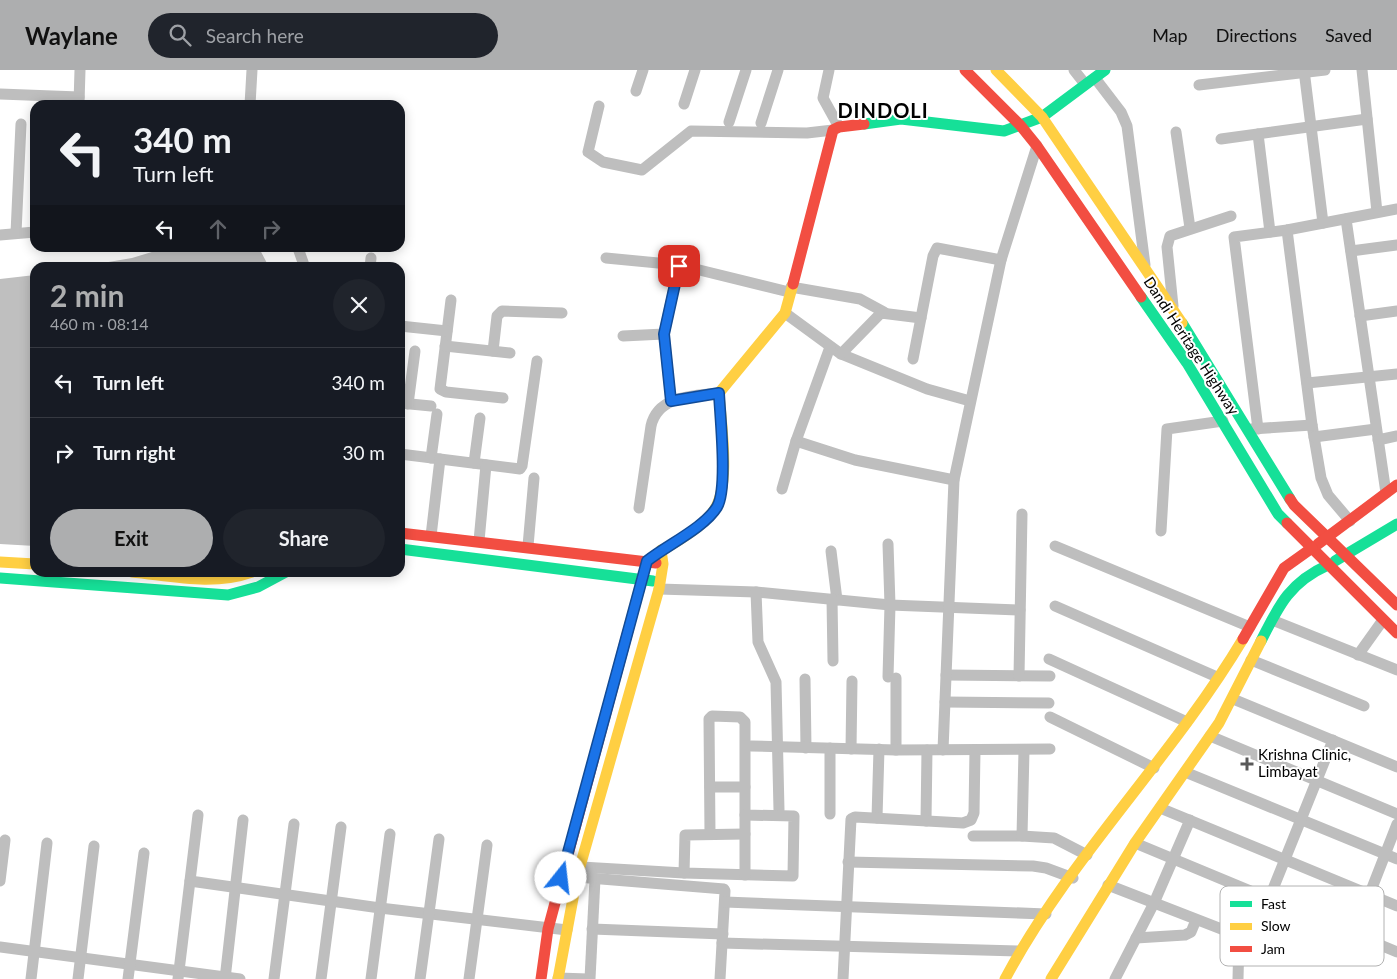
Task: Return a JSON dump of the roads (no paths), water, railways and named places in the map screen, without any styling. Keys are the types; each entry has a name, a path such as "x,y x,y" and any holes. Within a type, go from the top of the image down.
{"main road":[{"name":"Dandi Heritage Highway","path":"965,70 1020,125 1037,146 1188,363 1278,514 1397,633"},
{"path":"996,70 1042,117 1253,429 1294,505 1397,605"},
{"path":"541,979 548,929 647,561 661,550 689,534 717,507 722,488 719,393 784,313 836,129 900,119 1004,131 1042,117 1105,70"},
{"path":"1004,979 1020,951 1073,878 1087,855 1154,768 1218,677 1284,568 1397,485"},
{"path":"1051,979 1135,843 1233,700 1272,620 1293,587 1308,574 1346,556 1397,524"},
{"path":"405,533 528,546 664,564"},
{"path":"405,550 643,579 660,586"},
{"path":"558,978 579,872 660,586 664,564 661,550"},
{"path":"0,562 30,564"},
{"path":"192,577 233,577"},
{"path":"0,578 228,594 251,591 274,582 280,577"}],"street":[{"path":"79,100 80,70"},
{"path":"250,100 252,70"},
{"path":"636,91 643,70"},
{"path":"684,104 695,70"},
{"path":"729,122 746,70"},
{"path":"761,123 778,70"},
{"path":"599,106 588,152 603,162 642,170 691,131 807,132 836,129 823,98 829,70"},
{"path":"1074,70 1090,81 1120,112 1129,134 1146,270"},
{"path":"1199,85 1325,70"},
{"path":"1362,70 1376,212"},
{"path":"1304,71 1323,222"},
{"path":"0,94 68,100"},
{"path":"1221,139 1367,119"},
{"path":"16,233 21,124"},
{"path":"1176,132 1190,228"},
{"path":"1258,134 1270,232"},
{"path":"943,750 954,480 1001,260 1037,146"},
{"path":"1397,209 1287,230 1238,235 1233,239 1253,429 1397,436"},
{"path":"1173,310 1167,240 1174,233 1231,216"},
{"path":"1346,219 1386,493"},
{"path":"1287,230 1313,431 1324,489 1350,521"},
{"path":"0,235 30,232"},
{"path":"1351,250 1397,245"},
{"path":"913,359 933,256 937,248 1001,260"},
{"path":"606,258 679,266 790,289 860,299 884,312 921,318"},
{"path":"671,401 664,334 679,266"},
{"path":"451,300 439,386 442,391 502,398"},
{"path":"493,351 497,316 502,311 562,313"},
{"path":"1360,316 1397,311"},
{"path":"841,354 874,317 884,312"},
{"path":"784,313 841,354 927,389 970,401"},
{"path":"405,327 447,331"},
{"path":"623,336 664,334"},
{"path":"445,346 510,353"},
{"path":"782,489 796,441 830,347"},
{"path":"405,398 415,351"},
{"path":"405,455 517,469 522,466 537,360"},
{"path":"1307,383 1397,374"},
{"path":"638,508 652,420 671,401 719,393"},
{"path":"405,403 434,410 435,458 431,536"},
{"path":"474,464 480,418"},
{"path":"1161,531 1167,429 1223,422"},
{"path":"796,441 855,460 954,480"},
{"path":"479,541 486,465"},
{"path":"528,546 534,478"},
{"path":"1019,676 1022,514"},
{"path":"1382,534 1397,532"},
{"path":"888,544 896,750"},
{"path":"1055,546 1250,627"},
{"path":"831,551 835,600 834,661"},
{"path":"660,586 756,592 890,605 1020,610"},
{"path":"756,592 758,642 776,682 779,810"},
{"path":"1055,606 1218,677"},
{"path":"1272,620 1397,670"},
{"path":"1358,655 1383,620"},
{"path":"1050,659 1187,722"},
{"path":"1251,660 1364,706"},
{"path":"946,675 1050,676"},
{"path":"805,679 806,748"},
{"path":"851,749 852,681"},
{"path":"1233,700 1397,767"},
{"path":"945,702 1049,703"},
{"path":"710,834 709,719 712,716 737,716 743,718 745,722 745,875"},
{"path":"1050,717 1154,768"},
{"path":"1210,736 1397,814"},
{"path":"1274,886 1333,740"},
{"path":"751,746 896,750 1050,749"},
{"path":"830,748 830,814"},
{"path":"877,818 879,749"},
{"path":"926,821 927,750"},
{"path":"843,979 851,819 855,817 963,823 971,820 974,813 975,750"},
{"path":"1022,836 1024,750"},
{"path":"1185,772 1397,860"},
{"path":"710,788 745,787"},
{"path":"1160,808 1349,886"},
{"path":"178,975 198,815"},
{"path":"579,872 789,877 795,874 795,818 791,816 745,815"},
{"path":"225,978 243,820"},
{"path":"1116,979 1154,903 1190,820"},
{"path":"274,979 294,824"},
{"path":"1372,886 1397,824"},
{"path":"321,979 341,827"},
{"path":"371,979 390,834"},
{"path":"684,873 684,836 745,834"},
{"path":"973,836 1054,838 1087,855"},
{"path":"420,979 439,839"},
{"path":"0,881 5,840"},
{"path":"30,979 47,843"},
{"path":"1135,843 1238,886"},
{"path":"469,979 487,845"},
{"path":"78,979 94,846"},
{"path":"128,979 144,853"},
{"path":"848,862 1033,866 1052,869 1073,878"},
{"path":"579,872 595,878 720,887 726,891 720,979"},
{"path":"558,978 589,979 595,878"},
{"path":"190,881 380,908 567,930"},
{"path":"1108,885 1220,930"},
{"path":"1384,900 1397,906"},
{"path":"725,902 1046,914"},
{"path":"1136,938 1185,936 1191,932 1196,920"},
{"path":"592,929 844,946 1020,951"},
{"path":"1384,946 1397,952"},
{"path":"0,947 130,964 178,975 240,979"},
{"path":"1238,966 1238,979"}],"place":[{"name":"Krishna Clinic, Limbayat","path":"1247,764"}],"district":[{"name":"DINDOLI","path":"883,111"}]}
